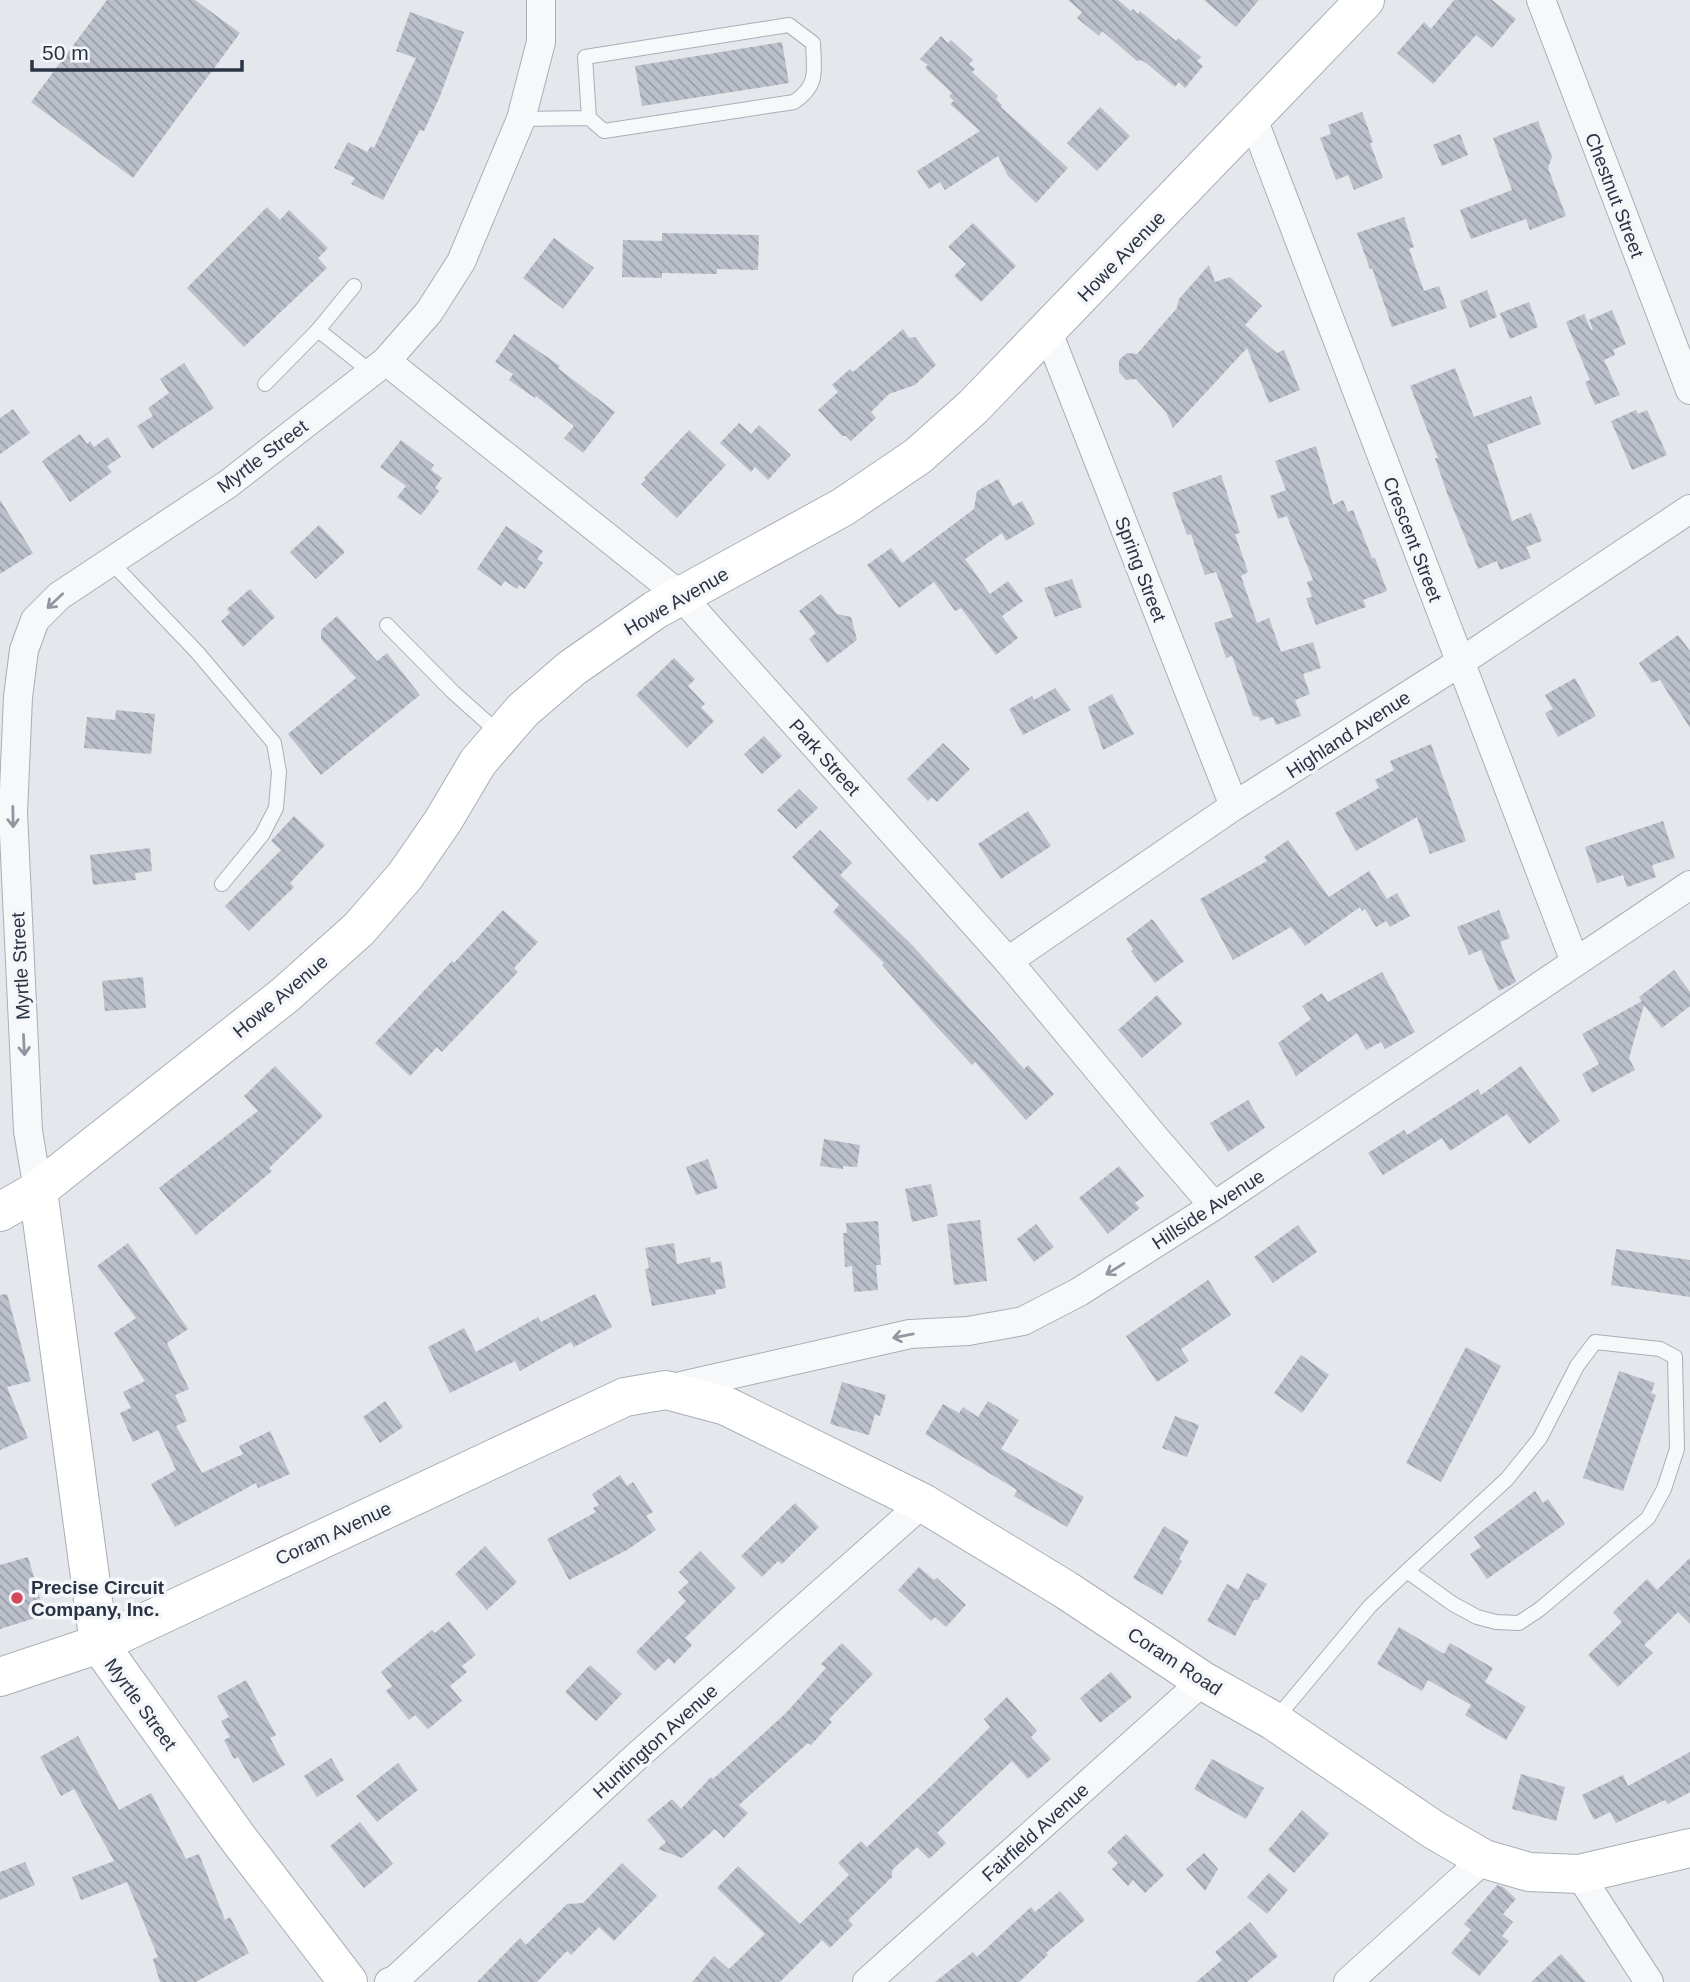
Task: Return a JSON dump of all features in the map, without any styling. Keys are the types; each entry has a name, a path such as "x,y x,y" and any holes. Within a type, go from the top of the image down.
{"street":[{"name":"Myrtle Street","path":"348,1982 237,1837 99,1644 28,1131 13,827 18,697 24,650 35,620 59,596 228,484 378,367 429,312 461,262 521,119 541,42 541,0"},
{"name":"Howe Avenue","path":"0,1212 38,1189 285,995 359,929 405,876 443,821 478,762 523,710 572,668 611,638 681,596 843,507 918,456 973,407 1048,332 1365,0"},
{"name":"Chestnut Street","path":"1541,0 1690,390"},
{"name":"Crescent Street","path":"1252,116 1575,962"},
{"name":"Spring Street","path":"1048,332 1234,806"},
{"name":"Park Street","path":"378,367 681,596 1007,961 1214,1206"},
{"name":"Highland Avenue","path":"1007,961 1234,806 1459,663 1690,509"},
{"name":"Hillside Avenue","path":"666,1390 910,1334 968,1331 1023,1321 1079,1292 1214,1206 1690,885"},
{"name":"Coram Avenue","path":"0,1677 99,1644 625,1397 666,1390"},
{"name":"Coram Road","path":"666,1390 726,1406 923,1503 1066,1590 1203,1681 1274,1721 1434,1830 1484,1859 1529,1872 1579,1874 1690,1848"},
{"name":"Huntington Avenue","path":"389,1982 395,1980 636,1757 923,1503"},
{"name":"Fairfield Avenue","path":"867,1982 1203,1681"},
{"path":"1348,1982 1484,1859"},
{"path":"1579,1874 1649,1982"}],"lane":[{"path":"521,119 589,118 604,131 794,102 807,93 815,78 813,43 789,25 585,57 589,118"},
{"path":"265,384 318,330 354,285"},
{"path":"318,330 378,367"},
{"path":"111,562 197,652 274,743 279,772 276,808 262,835 222,884"},
{"path":"387,625 453,692 501,734"},
{"path":"1274,1721 1370,1606 1407,1571 1507,1479 1540,1438 1577,1366 1595,1342 1660,1349 1675,1357 1677,1449 1664,1489 1648,1518 1541,1609 1519,1622 1496,1622 1477,1617 1453,1604 1407,1571"}],"building":[{"path":"107,0 195,0 240,33 133,178 31,102"},
{"path":"1068,0 1118,0 1131,11 1133,9 1138,14 1140,11 1176,41 1178,38 1201,57 1197,61 1203,66 1185,88 1179,82 1175,87 1146,63 1137,61 1102,31 1099,36 1077,18 1082,12"},
{"path":"1204,0 1259,0 1236,27"},
{"path":"1454,0 1492,0 1516,19 1492,48 1476,35 1433,84 1397,53 1424,22 1431,29"},
{"path":"410,12 464,32 424,131 420,130 383,200 351,184 355,178 334,168 348,142 367,152 371,146 374,148 416,58 396,51"},
{"path":"941,36 948,43 951,40 973,60 969,64 975,69 972,72 998,96 996,99 1001,107 1068,168 1036,203 1008,176 998,156 945,190 940,182 929,189 917,171 980,131 950,104 954,101 949,96 952,93 925,68 928,65 920,59"},
{"path":"782,42 789,83 642,106 635,66"},
{"path":"1100,107 1130,136 1097,171 1067,143"},
{"path":"1362,112 1383,178 1354,190 1348,175 1336,180 1320,138 1331,134 1328,125"},
{"path":"1538,121 1552,157 1548,168 1566,216 1530,230 1526,219 1471,239 1460,210 1512,190 1493,138"},
{"path":"1460,134 1468,155 1442,166 1433,145"},
{"path":"267,207 280,220 289,210 328,248 318,258 327,268 244,347 187,288"},
{"path":"1404,217 1414,247 1409,249 1424,291 1439,286 1447,308 1392,327 1357,233"},
{"path":"973,223 1016,266 981,302 954,276 966,264 948,247"},
{"path":"662,233 759,235 758,270 717,269 717,274 662,273 662,278 622,277 623,240 662,241"},
{"path":"554,238 594,268 563,309 523,278"},
{"path":"1209,265 1215,282 1230,277 1262,306 1245,325 1277,353 1284,350 1300,390 1269,403 1247,348 1173,428 1166,412 1136,379 1126,380 1119,372 1119,360 1127,353 1137,354 1177,308 1179,299"},
{"path":"1487,290 1497,317 1470,328 1460,301"},
{"path":"1529,302 1538,327 1510,339 1500,313"},
{"path":"1612,310 1626,344 1613,350 1615,355 1604,360 1620,395 1595,405 1585,382 1590,380 1566,322 1584,314 1593,330 1589,320"},
{"path":"903,329 909,338 915,337 936,365 915,385 889,394 871,412 876,418 851,441 842,436 818,410 838,392 832,385 850,369 853,372"},
{"path":"514,334 560,366 558,368 615,412 583,453 564,438 574,426 536,396 535,398 509,380 513,374 495,362"},
{"path":"184,363 214,408 152,449 137,426 153,416 148,408 169,393 160,379"},
{"path":"1455,368 1474,417 1531,396 1541,424 1487,445 1512,521 1531,513 1542,541 1526,547 1531,558 1500,570 1497,561 1478,569 1448,496 1435,458 1438,458 1410,386"},
{"path":"13,409 30,433 0,454 0,418"},
{"path":"1636,410 1638,414 1647,410 1667,455 1632,470 1611,421"},
{"path":"739,423 751,434 759,425 791,455 768,480 755,467 751,472 720,443"},
{"path":"689,430 726,465 677,518 641,484"},
{"path":"80,434 87,444 90,441 94,447 108,437 121,457 107,466 112,472 70,502 42,461"},
{"path":"401,440 434,465 431,470 442,478 435,488 439,491 421,515 397,497 406,486 380,467"},
{"path":"1316,446 1333,505 1343,500 1348,512 1353,510 1387,591 1363,600 1366,607 1316,625 1306,598 1312,597 1307,582 1313,580 1287,516 1278,519 1270,496 1286,490 1275,461"},
{"path":"1221,475 1240,533 1235,534 1248,572 1241,576 1257,623 1269,618 1281,652 1313,642 1321,668 1303,674 1310,694 1295,700 1301,716 1276,725 1273,717 1260,721 1259,717 1253,716 1232,656 1226,658 1214,623 1233,617 1216,572 1205,575 1191,534 1187,535 1172,493"},
{"path":"998,479 1013,506 1022,501 1035,524 1006,541 1002,533 965,559 990,594 1008,581 1023,601 1002,616 1018,638 996,655 961,608 955,611 934,582 899,608 867,565 891,548 902,563 974,509 977,491"},
{"path":"0,500 33,553 0,574"},
{"path":"319,525 345,552 316,579 290,552"},
{"path":"506,526 543,551 537,559 543,563 525,589 519,585 517,589 505,581 501,586 477,569"},
{"path":"1072,579 1082,607 1055,617 1044,588"},
{"path":"250,589 275,617 243,647 221,621 230,613 227,609"},
{"path":"821,594 837,614 851,617 857,640 827,663 809,639 816,633 799,611"},
{"path":"337,616 377,661 387,653 420,695 321,775 288,734 356,678 321,639 321,630"},
{"path":"1678,635 1690,651 1690,728 1660,680 1652,683 1639,663"},
{"path":"674,658 695,679 688,686 705,704 701,707 714,721 687,748 636,695"},
{"path":"1575,678 1596,716 1558,737 1545,713 1553,709 1545,695"},
{"path":"1055,688 1071,710 1023,735 1009,709 1032,696 1034,700"},
{"path":"1112,694 1134,734 1103,750 1088,707"},
{"path":"116,710 155,714 151,754 84,748 87,717 115,720"},
{"path":"764,736 782,756 762,774 744,754"},
{"path":"943,743 970,769 937,802 932,797 928,801 907,779"},
{"path":"1431,744 1466,841 1430,854 1417,817 1356,851 1335,813 1379,788 1375,780 1394,770 1390,761"},
{"path":"799,789 818,808 796,829 777,810"},
{"path":"1028,811 1051,846 1001,879 978,844"},
{"path":"294,816 325,845 290,883 294,887 249,931 225,906 281,850 271,841"},
{"path":"1663,821 1675,858 1652,865 1656,877 1627,887 1623,875 1597,883 1585,847"},
{"path":"820,830 852,863 840,875 913,946 1024,1069 1028,1065 1054,1094 1026,1120 975,1062 972,1065 936,1026 882,965 884,963 833,912 839,905 792,857"},
{"path":"1288,840 1329,897 1369,871 1387,899 1397,893 1410,916 1390,927 1386,921 1376,927 1365,909 1362,911 1360,907 1305,946 1291,927 1233,960 1200,899 1267,861 1264,857"},
{"path":"150,848 152,871 135,873 136,880 93,885 90,855"},
{"path":"503,910 538,942 514,968 518,972 442,1052 437,1047 410,1076 375,1043"},
{"path":"1499,910 1510,938 1500,942 1516,982 1499,991 1481,950 1469,955 1457,927"},
{"path":"1152,919 1184,961 1155,983 1131,951 1133,949 1126,939"},
{"path":"1674,970 1690,992 1690,1006 1662,1028 1644,1005 1629,1058 1635,1070 1592,1093 1582,1074 1599,1064 1582,1034 1642,1001 1639,997"},
{"path":"1382,972 1415,1032 1385,1049 1381,1042 1366,1050 1357,1033 1296,1076 1278,1043 1311,1019 1302,1006 1322,993 1328,1002"},
{"path":"143,977 146,1008 105,1011 102,981"},
{"path":"1157,995 1182,1024 1142,1058 1118,1030"},
{"path":"275,1066 323,1116 269,1168 272,1171 196,1235 159,1188 258,1111 244,1096"},
{"path":"1521,1066 1560,1121 1529,1144 1507,1114 1450,1151 1442,1138 1383,1175 1368,1153 1404,1130 1407,1135 1478,1089 1481,1095"},
{"path":"1248,1100 1265,1128 1228,1152 1210,1123"},
{"path":"824,1139 860,1145 857,1167 843,1166 843,1169 820,1166"},
{"path":"708,1159 718,1188 696,1195 686,1167"},
{"path":"1119,1166 1144,1196 1135,1203 1140,1208 1108,1234 1079,1198"},
{"path":"931,1184 938,1216 912,1222 905,1189"},
{"path":"980,1220 987,1281 954,1285 947,1224"},
{"path":"878,1221 881,1265 876,1265 878,1290 854,1292 852,1266 845,1267 843,1233 847,1233 846,1223"},
{"path":"1036,1224 1054,1247 1034,1262 1017,1239"},
{"path":"1298,1225 1317,1252 1273,1283 1254,1257"},
{"path":"128,1243 188,1329 167,1343 189,1389 175,1395 187,1421 176,1426 202,1473 243,1454 239,1446 270,1431 290,1474 258,1488 256,1483 175,1527 151,1484 176,1470 158,1430 133,1442 120,1413 131,1408 123,1392 145,1381 114,1333 136,1318 97,1266"},
{"path":"674,1243 677,1264 710,1257 711,1263 721,1261 726,1288 715,1290 716,1294 652,1306 645,1269 649,1268 645,1248"},
{"path":"1616,1249 1690,1260 1690,1297 1611,1285"},
{"path":"1208,1280 1231,1315 1181,1349 1189,1361 1157,1382 1126,1336"},
{"path":"7,1294 31,1381 7,1387 28,1438 0,1450 0,1295"},
{"path":"595,1294 612,1327 574,1347 571,1342 520,1371 515,1361 450,1393 428,1347 464,1328 476,1352 538,1317 541,1322"},
{"path":"1466,1347 1501,1366 1441,1482 1406,1463"},
{"path":"1301,1355 1329,1375 1302,1413 1274,1393"},
{"path":"1619,1371 1655,1383 1651,1393 1656,1395 1623,1491 1583,1478"},
{"path":"842,1382 886,1395 880,1416 875,1414 869,1435 830,1424"},
{"path":"385,1401 403,1427 380,1443 363,1417"},
{"path":"988,1401 1019,1420 1001,1449 1084,1497 1067,1527 1014,1496 1017,1490 925,1434 943,1404 959,1413 963,1407 978,1417"},
{"path":"1175,1416 1199,1425 1187,1457 1162,1448"},
{"path":"620,1475 627,1486 633,1482 653,1512 646,1516 656,1530 627,1550 569,1580 547,1539 596,1512 593,1508 599,1505 592,1494"},
{"path":"1535,1491 1543,1503 1548,1499 1565,1524 1487,1579 1470,1554 1481,1547 1474,1537"},
{"path":"795,1503 819,1527 782,1564 778,1561 762,1577 741,1556"},
{"path":"1164,1526 1189,1541 1179,1559 1182,1561 1162,1595 1133,1578"},
{"path":"485,1546 517,1582 487,1610 455,1574"},
{"path":"700,1551 736,1588 685,1638 692,1645 674,1664 669,1658 655,1671 636,1652 686,1601 678,1592 689,1582 679,1572"},
{"path":"28,1557 45,1615 0,1629 0,1565"},
{"path":"1690,1558 1690,1624 1678,1612 1644,1645 1653,1653 1618,1687 1588,1655 1622,1622 1613,1612 1647,1579 1657,1590"},
{"path":"919,1567 934,1580 937,1578 966,1605 946,1627 935,1617 931,1621 898,1590"},
{"path":"1247,1573 1267,1584 1258,1600 1254,1600 1235,1636 1207,1621 1227,1584 1238,1590"},
{"path":"449,1621 476,1655 462,1666 467,1672 450,1686 462,1701 428,1729 415,1715 409,1720 386,1691 392,1686 381,1672 432,1630 435,1633"},
{"path":"1399,1627 1444,1654 1450,1643 1493,1668 1485,1682 1526,1707 1506,1740 1465,1715 1471,1705 1428,1680 1422,1691 1377,1664"},
{"path":"842,1643 873,1674 829,1719 832,1722 811,1745 808,1743 739,1805 748,1813 724,1838 715,1829 682,1858 658,1849 666,1842 647,1820 672,1799 681,1809 711,1777 713,1779 786,1713 826,1668 821,1664"},
{"path":"590,1665 622,1694 596,1721 565,1692"},
{"path":"1111,1672 1132,1697 1100,1723 1080,1698"},
{"path":"246,1680 276,1735 270,1738 285,1765 253,1783 238,1757 234,1759 224,1740 230,1737 221,1721 229,1717 217,1696"},
{"path":"1007,1697 1037,1731 1031,1737 1051,1759 1028,1779 1012,1761 937,1833 946,1843 929,1859 917,1847 892,1870 892,1877 848,1920 853,1925 830,1948 822,1940 780,1982 692,1982 714,1956 729,1969 765,1934 717,1888 738,1866 800,1924 849,1875 838,1863 861,1841 867,1847 933,1784 990,1727 984,1719"},
{"path":"78,1736 119,1810 151,1793 186,1859 199,1854 225,1920 230,1917 249,1953 196,1982 160,1982 153,1959 158,1957 127,1882 81,1900 72,1877 114,1861 74,1789 61,1796 40,1757"},
{"path":"1690,1752 1690,1792 1668,1804 1665,1800 1616,1823 1610,1812 1594,1820 1582,1795 1623,1775 1628,1786"},
{"path":"331,1758 344,1780 317,1797 304,1776"},
{"path":"1212,1759 1264,1788 1246,1819 1194,1789"},
{"path":"398,1763 418,1790 377,1822 356,1796"},
{"path":"1521,1774 1565,1787 1556,1821 1512,1809"},
{"path":"1302,1810 1329,1834 1294,1873 1268,1850"},
{"path":"360,1822 393,1864 364,1888 330,1846"},
{"path":"1126,1834 1164,1875 1145,1893 1133,1880 1128,1886 1112,1869 1118,1863 1107,1852"},
{"path":"1204,1853 1218,1869 1205,1891 1186,1869"},
{"path":"25,1862 35,1885 0,1900 0,1872"},
{"path":"622,1863 657,1896 614,1941 599,1927 571,1955 567,1951 537,1982 477,1982 520,1938 526,1945 567,1904 583,1903"},
{"path":"1269,1873 1288,1890 1267,1914 1247,1897"},
{"path":"1497,1885 1516,1899 1503,1914 1513,1922 1502,1936 1509,1941 1479,1976 1451,1953 1471,1930 1464,1924"},
{"path":"1060,1891 1085,1920 1046,1953 1048,1955 1019,1982 935,1982 973,1952 977,1957 1031,1907 1035,1912"},
{"path":"1250,1922 1278,1956 1247,1982 1196,1982 1222,1960 1215,1952"},
{"path":"1561,1954 1586,1982 1531,1982"}],"place":[{"name":"Precise Circuit Company, Inc.","path":"17,1598"}]}
